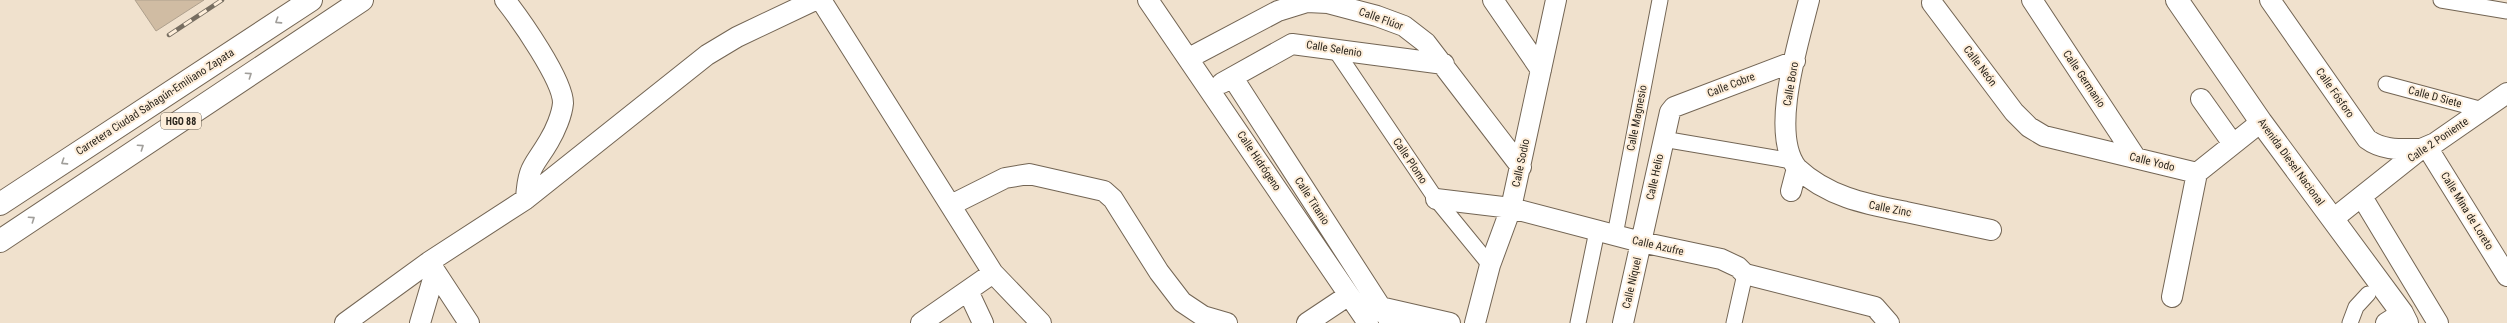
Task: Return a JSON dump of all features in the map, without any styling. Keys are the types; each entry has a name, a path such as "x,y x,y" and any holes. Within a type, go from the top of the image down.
{"main road":[{"name":"Carretera Ciudad Sahagún-Emiliano Zapata","path":"0,204 311,0"},
{"name":"HGO 88","path":"7,237 362,0"},
{"name":"Avenida Diesel Nacional","path":"2177,0 2261,122 2333,219 2398,320"},
{"path":"0,213 7,237"}],"street":[{"path":"505,0 518,17 548,67 562,94 563,104 559,119 549,140 533,163 527,178 526,199"},
{"path":"345,323 432,267 526,199 707,55 737,37 815,0"},
{"path":"821,0 993,273 1041,323"},
{"name":"Calle Hidrógeno","path":"1148,0 1189,58 1368,323"},
{"path":"1493,0 1541,70"},
{"name":"Calle Sodio","path":"1475,323 1490,265 1511,208 1556,0"},
{"name":"Calle Magnesio","path":"1578,323 1606,233 1660,0"},
{"name":"Calle Boro","path":"1791,191 1795,165 1786,134 1786,104 1809,0"},
{"name":"Calle Germanio","path":"2032,0 2136,158"},
{"name":"Calle Fósforo","path":"2270,0 2367,139 2376,146 2392,149 2424,148"},
{"path":"2441,0 2507,11"},
{"name":"Calle Flúor","path":"1189,58 1278,11 1307,2 1328,3 1377,16 1404,26 1426,43 1444,64 1521,167"},
{"name":"Calle Neón","path":"1932,3 2014,112 2029,127"},
{"name":"Calle Selenio","path":"1210,90 1292,44 1336,51 1444,64"},
{"name":"Calle Plomo","path":"1336,51 1436,199 1490,265"},
{"name":"Calle Cobre","path":"1670,112 1674,107 1795,61"},
{"name":"Calle Titanio","path":"1233,78 1391,323"},
{"name":"Calle D Siete","path":"2386,84 2483,110"},
{"name":"Calle 2 Poniente","path":"2333,219 2424,148 2507,93"},
{"path":"2201,99 2233,144"},
{"name":"Calle Helio","path":"1641,242 1670,112"},
{"path":"2172,298 2197,174 2261,122"},
{"name":"Calle Yodo","path":"2029,127 2044,136 2064,142 2136,158 2197,174"},
{"name":"Calle Zinc","path":"1663,139 1795,165 1808,178 1828,191 1856,202 1991,230"},
{"name":"Calle Mina de Loreto","path":"2424,148 2507,276"},
{"path":"951,205 1005,178 1017,175 1041,177 1104,191 1113,199 1159,272 1182,302 1203,316 1227,323"},
{"path":"2362,197 2438,323"},
{"name":"Calle Azufre","path":"1436,199 1511,208 1641,242 1721,259 1738,268 1744,274 1875,306 1890,323"},
{"name":"Calle Níquel","path":"1623,323 1641,242"},
{"path":"420,323 432,267"},
{"path":"432,267 469,323"},
{"path":"920,323 993,273"},
{"path":"1734,323 1744,274"},
{"path":"968,291 983,323"},
{"path":"2350,323 2356,307 2368,294"},
{"path":"1307,323 1349,295"},
{"path":"1380,307 1450,323"}],"building":[{"path":"135,0 204,0 156,31"}],"railway":[{"path":"169,35 222,0"}]}
